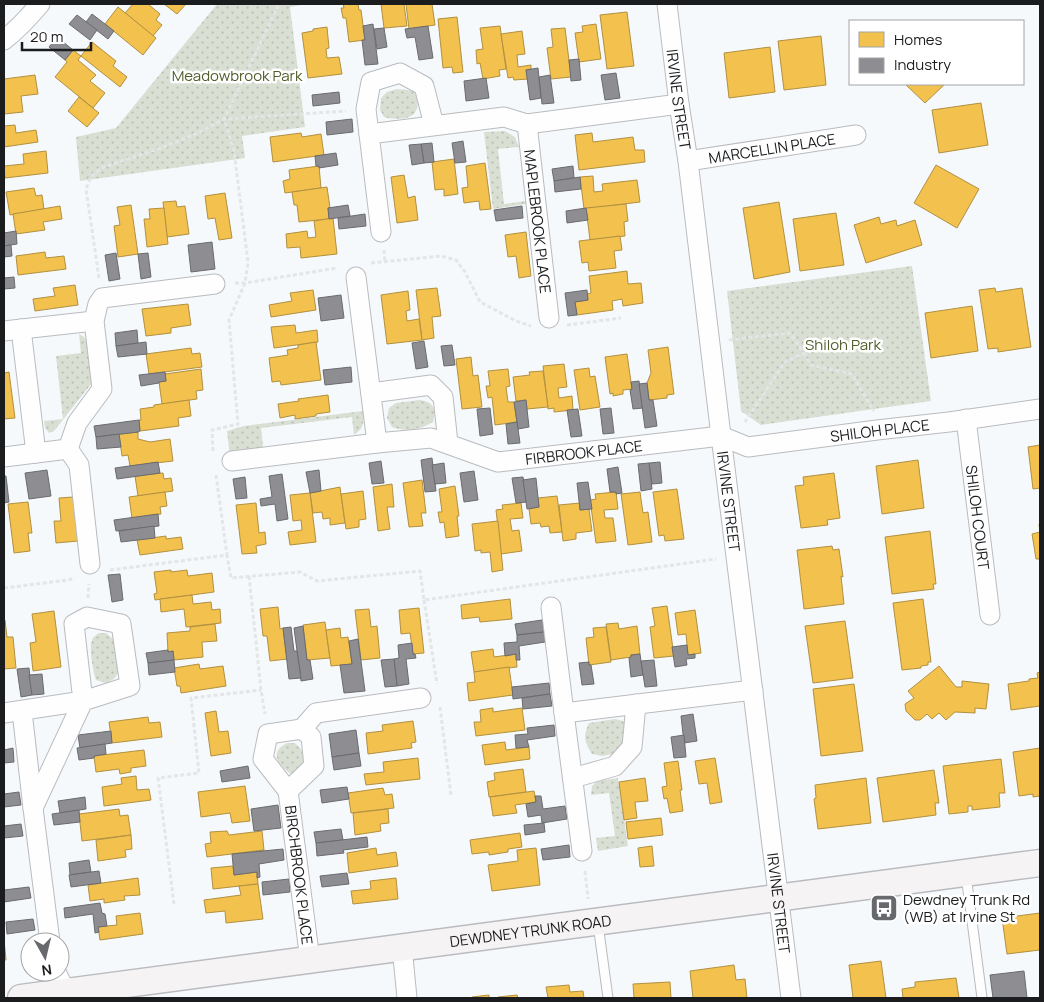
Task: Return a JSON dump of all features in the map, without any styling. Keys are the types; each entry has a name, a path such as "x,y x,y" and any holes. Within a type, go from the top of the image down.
{"main road":[{"name":"DEWDNEY TRUNK ROAD","path":"21,998 64,988 310,960 402,947 593,911 779,898 1040,862"}],"street":[{"path":"4,40 16,31 40,4"},
{"name":"IRVINE STREET","path":"666,4 688,161 791,998"},
{"path":"381,232 366,109 371,82 400,72 424,86 434,125"},
{"path":"369,134 504,117 527,124 679,104"},
{"name":"MAPLEBROOK PLACE","path":"527,124 554,322"},
{"name":"MARCELLIN PLACE","path":"688,161 856,135"},
{"path":"362,270 371,393 377,443"},
{"path":"68,449 77,423 102,389 94,321 98,304 102,298 215,284"},
{"path":"36,453 12,330 94,321"},
{"path":"371,393 431,386 443,397 448,443"},
{"name":"SHILOH PLACE","path":"721,436 748,447 1040,409"},
{"name":"SHILOH COURT","path":"966,419 990,615"},
{"name":"FIRBROOK PLACE","path":"232,461 431,438 498,462 721,436"},
{"path":"4,457 68,449"},
{"path":"68,449 79,465 90,569"},
{"path":"551,607 582,851"},
{"path":"33,808 83,701 74,624 87,617 121,624 130,686 83,701 13,712 33,808 49,932"},
{"path":"564,713 753,690"},
{"path":"268,734 302,729 316,713 421,698"},
{"path":"573,778 615,766 632,747 636,704"},
{"name":"BIRCHBROOK PLACE","path":"288,791 314,766 311,737 302,729"},
{"name":"BIRCHBROOK PLACE","path":"268,734 263,759 288,791 310,960"},
{"path":"402,947 407,998"}],"lane":[{"path":"965,873 982,998"},
{"path":"593,911 608,998"}],"path":[{"path":"214,455 212,430 238,424 229,320 244,283 248,262 234,151 224,119 279,4"},
{"path":"102,298 86,189 91,177 101,168 161,148 196,134 224,119 366,109"},
{"path":"362,270 441,256 456,260 465,272 480,302 516,321 532,326"},
{"path":"215,284 244,283 338,268"},
{"path":"554,322 621,318"},
{"path":"728,340 790,333 811,365 852,374 875,413"},
{"path":"746,422 785,362 804,353"},
{"path":"216,471 231,578 300,572 316,581 420,571 424,600 720,559"},
{"path":"4,588 68,580 90,569 99,571 227,555"},
{"path":"87,617 90,569"},
{"path":"249,576 261,690 268,734"},
{"path":"174,904 158,778 199,773 190,698 261,690"},
{"path":"582,851 593,911"}],"green space":[{"name":"Meadowbrook Park","path":"217,4 306,4 290,7 305,127 242,136 245,158 80,181 76,137 116,128"},
{"path":"397,89 410,90 415,94 418,101 416,111 411,116 405,118 394,119 384,117 380,110 381,98 387,92"},
{"path":"505,131 515,137 519,147 498,149 504,204 526,201 526,204 493,209 484,132"},
{"name":"Shiloh Park","path":"912,266 931,401 761,425 741,411 727,291"},
{"path":"79,334 87,342 92,383 54,431 49,433 45,428 44,421 63,419 56,356 81,353"},
{"path":"420,400 428,402 433,407 433,422 423,427 412,429 392,427 387,418 389,408 396,403"},
{"path":"363,411 363,425 354,435 352,417 261,428 263,447 241,451 230,457 227,431 244,426"},
{"path":"99,633 106,633 114,640 119,672 114,679 106,683 96,680 92,658 91,646 93,637"},
{"path":"615,719 623,721 628,726 629,737 618,753 602,756 592,754 585,738 589,723"},
{"path":"287,743 295,743 301,749 304,757 296,774 292,775 280,764 277,755 281,747"},
{"path":"618,778 628,846 598,851 596,838 615,836 609,793 591,795 592,786 597,781"}],"building: Homes":[{"path":"133,4 148,4 160,14 156,20 162,25 153,36 125,13"},
{"path":"164,4 186,4 177,14"},
{"path":"343,4 358,4 359,10 361,10 365,40 349,42 346,18 343,18 341,8 344,8"},
{"path":"381,4 404,4 407,26 384,28"},
{"path":"406,4 432,4 435,25 409,29"},
{"path":"118,7 156,38 143,55 105,24"},
{"path":"627,12 634,66 607,69 600,15"},
{"path":"457,17 463,72 453,73 452,67 443,68 438,19"},
{"path":"596,24 601,59 579,62 575,33 583,32 582,26"},
{"path":"500,26 506,69 499,70 500,76 483,79 480,63 477,64 476,50 483,49 480,28"},
{"path":"327,27 329,48 326,49 327,58 339,57 342,74 308,78 302,33"},
{"path":"565,28 571,77 551,79 547,48 553,47 551,29"},
{"path":"522,31 525,54 517,55 518,67 531,65 531,69 526,70 528,79 514,80 513,77 508,78 501,34"},
{"path":"821,36 826,85 784,90 778,41"},
{"path":"92,42 116,61 113,66 127,77 120,87 81,56"},
{"path":"770,47 775,92 729,98 724,53"},
{"path":"73,50 81,56 78,60 96,75 90,81 105,93 93,108 55,77 67,62 65,60"},
{"path":"35,75 38,94 21,96 23,112 4,114 4,79"},
{"path":"906,85 944,85 925,103"},
{"path":"79,97 99,113 87,127 68,111"},
{"path":"981,103 988,145 939,153 932,110"},
{"path":"15,125 16,133 36,130 38,142 4,147 4,126"},
{"path":"301,133 302,137 321,134 324,155 273,162 270,137"},
{"path":"592,133 593,142 633,137 635,150 644,150 645,162 579,170 575,135"},
{"path":"46,151 48,173 5,178 4,166 24,164 23,154"},
{"path":"454,159 458,194 444,196 444,189 435,190 432,162"},
{"path":"485,163 491,209 480,210 479,201 464,203 462,188 468,187 466,166"},
{"path":"936,165 979,189 957,228 914,203"},
{"path":"319,166 321,188 285,193 283,181 290,179 289,170"},
{"path":"404,175 408,198 415,196 418,220 397,223 391,177"},
{"path":"593,176 594,192 603,191 602,184 637,180 640,202 584,209 580,177"},
{"path":"327,187 330,208 328,208 329,219 299,222 297,205 294,205 292,192"},
{"path":"34,188 36,196 42,195 44,209 10,215 6,192"},
{"path":"225,193 232,238 219,240 215,218 208,219 205,196"},
{"path":"176,201 177,207 185,206 189,234 167,237 163,202"},
{"path":"779,202 790,272 754,279 743,208"},
{"path":"626,204 628,221 624,222 625,236 590,240 586,208"},
{"path":"131,205 138,254 118,257 114,226 120,225 117,207"},
{"path":"60,206 62,219 43,222 45,230 16,234 13,214"},
{"path":"164,208 168,244 147,247 144,219 150,219 149,209"},
{"path":"836,213 844,265 800,271 793,219"},
{"path":"879,217 881,224 896,220 897,226 915,220 922,245 866,263 854,225"},
{"path":"333,218 337,254 301,258 300,247 287,248 286,234 307,231 308,238 316,237 314,221"},
{"path":"526,232 531,276 519,278 516,256 508,257 505,235"},
{"path":"620,236 622,250 614,251 616,268 589,271 588,262 582,263 579,241"},
{"path":"45,252 46,258 64,256 66,269 18,275 16,256"},
{"path":"627,271 628,284 641,283 643,303 623,306 622,299 612,301 613,310 577,315 575,302 588,300 587,294 591,293 589,276"},
{"path":"75,285 78,305 35,311 33,299 55,296 53,288"},
{"path":"437,288 441,316 432,317 434,338 422,340 416,290"},
{"path":"995,288 996,292 1022,288 1031,347 998,352 998,348 988,349 979,290"},
{"path":"313,290 316,310 271,317 269,305 292,301 290,293"},
{"path":"408,291 410,310 406,311 407,321 419,319 422,340 387,344 381,295"},
{"path":"188,304 191,325 171,328 171,333 146,336 142,309"},
{"path":"972,306 978,351 931,358 925,313"},
{"path":"295,325 296,333 317,330 318,342 274,348 271,327"},
{"path":"316,342 321,380 281,385 280,381 272,382 269,358 288,355 287,350 298,348 298,345"},
{"path":"668,347 674,394 667,395 667,398 649,400 647,383 651,373 648,350"},
{"path":"191,348 192,354 200,353 202,367 149,374 146,354"},
{"path":"627,354 632,389 623,390 623,394 613,396 613,393 610,394 605,357"},
{"path":"471,357 473,376 478,375 482,407 462,409 456,359"},
{"path":"564,364 567,387 558,388 559,398 572,396 573,410 554,412 554,408 548,409 543,366"},
{"path":"589,368 590,377 595,376 600,407 580,410 574,370"},
{"path":"201,369 203,390 196,391 197,399 162,404 159,382 166,381 165,374"},
{"path":"508,369 510,386 506,387 508,402 514,402 517,422 495,425 492,397 488,398 486,386 490,386 488,371"},
{"path":"543,371 548,407 527,409 526,400 516,401 513,377 530,375 529,372"},
{"path":"9,372 15,418 4,419 4,373"},
{"path":"328,395 330,412 295,419 295,415 280,418 278,404"},
{"path":"189,400 191,416 178,418 179,426 140,431 140,409"},
{"path":"138,432 138,439 150,442 170,439 173,461 130,466 128,455 122,456 119,434"},
{"path":"1040,445 1040,488 1033,489 1028,447"},
{"path":"918,460 924,508 882,514 876,466"},
{"path":"163,473 164,479 171,478 173,491 138,496 135,476"},
{"path":"834,473 840,518 827,520 828,525 801,528 795,486 804,485 803,477"},
{"path":"422,480 426,513 421,513 423,526 409,527 403,483"},
{"path":"392,484 394,507 387,507 390,529 378,531 373,487"},
{"path":"455,486 459,516 457,516 459,536 446,538 444,522 440,523 438,512 442,512 439,489"},
{"path":"340,487 345,523 330,525 330,518 323,519 322,512 313,513 310,493"},
{"path":"677,489 684,539 665,541 664,535 659,536 653,492"},
{"path":"363,491 366,519 359,520 359,527 346,529 341,494"},
{"path":"165,492 167,506 160,507 161,514 132,518 129,497"},
{"path":"616,492 618,509 604,510 605,518 613,518 616,541 596,543 590,500 596,499 595,494"},
{"path":"640,492 643,513 648,512 652,542 628,545 621,494"},
{"path":"310,493 316,542 290,545 288,532 302,530 301,520 293,521 290,495"},
{"path":"557,496 562,532 550,533 549,526 541,527 540,523 531,524 529,509 539,507 538,498"},
{"path":"73,497 78,541 56,543 54,521 61,521 59,498"},
{"path":"28,502 32,533 28,533 30,551 14,553 8,504"},
{"path":"256,503 259,533 265,532 266,544 256,546 257,553 242,554 236,505"},
{"path":"521,503 523,518 510,519 512,531 519,530 522,551 501,554 496,510 503,509 502,505"},
{"path":"580,503 580,510 589,509 592,531 576,533 576,539 563,541 559,505"},
{"path":"498,521 503,570 492,572 490,552 481,553 481,550 475,551 472,524"},
{"path":"930,531 936,584 933,584 934,589 892,594 885,537"},
{"path":"1040,532 1040,559 1036,559 1032,534"},
{"path":"166,536 166,539 181,537 183,549 140,555 137,540"},
{"path":"832,546 833,550 839,549 844,604 804,609 797,550"},
{"path":"171,570 171,572 187,570 188,576 212,573 214,592 155,600 154,594 157,593 154,572"},
{"path":"192,595 193,604 211,602 212,610 220,609 221,623 186,627 184,609 161,612 160,599"},
{"path":"510,599 512,619 480,622 479,617 462,619 461,605"},
{"path":"923,599 931,662 928,662 928,665 921,666 921,668 902,670 893,603"},
{"path":"667,606 674,656 654,658 650,627 655,626 652,608"},
{"path":"278,607 280,629 283,628 287,659 270,661 267,636 263,636 260,609"},
{"path":"419,608 424,653 413,654 410,633 401,634 399,610"},
{"path":"369,609 371,627 377,626 380,658 361,660 355,610"},
{"path":"695,610 701,653 688,655 686,634 678,635 675,613"},
{"path":"54,611 61,667 33,671 30,643 36,642 32,614"},
{"path":"4,620 7,637 13,637 16,668 4,669"},
{"path":"845,621 853,678 813,683 805,626"},
{"path":"325,622 330,658 307,660 303,625"},
{"path":"618,623 619,629 637,626 640,654 611,660 606,624"},
{"path":"215,624 217,641 202,642 203,657 174,660 173,651 168,652 167,633 190,631 190,627"},
{"path":"606,627 611,662 589,665 586,638 594,637 593,628"},
{"path":"340,628 341,638 348,637 352,664 331,666 326,630"},
{"path":"493,649 494,657 516,654 517,667 474,672 471,652"},
{"path":"199,664 200,669 223,666 226,686 181,693 180,686 177,686 174,668"},
{"path":"939,666 956,687 962,687 962,681 989,684 986,709 975,708 975,713 955,712 946,720 939,713 932,719 927,714 920,720 915,720 906,711 905,704 914,698 908,691"},
{"path":"509,667 513,695 469,701 467,683 475,682 474,672"},
{"path":"1040,672 1040,706 1011,710 1008,684 1038,678 1037,673"},
{"path":"854,684 863,751 821,756 813,689"},
{"path":"493,708 493,712 522,708 525,730 476,736 474,722 481,722 480,710"},
{"path":"216,711 219,732 228,731 231,753 211,756 205,713"},
{"path":"148,717 149,723 160,722 162,737 112,743 109,722"},
{"path":"413,721 416,742 411,743 412,748 368,754 366,733 383,731 382,725"},
{"path":"505,742 506,750 529,747 530,759 485,765 482,745"},
{"path":"1040,748 1040,796 1033,797 1033,794 1019,796 1013,752"},
{"path":"144,750 146,766 131,768 131,772 120,774 119,769 96,772 94,756"},
{"path":"418,758 420,779 366,785 364,774 384,772 383,762"},
{"path":"715,758 722,802 710,804 707,783 699,784 695,761"},
{"path":"1001,759 1005,793 999,793 1000,807 972,810 972,806 968,806 968,812 949,814 943,766"},
{"path":"678,761 683,811 670,813 667,798 664,799 662,787 667,786 664,763"},
{"path":"523,769 526,792 489,797 487,782 495,780 494,773"},
{"path":"934,770 939,803 935,803 936,815 883,822 877,778"},
{"path":"136,776 137,790 149,789 151,800 104,806 102,787 122,784 121,778"},
{"path":"645,778 648,801 635,802 637,818 624,820 619,782"},
{"path":"866,778 871,823 818,829 814,799 816,798 815,785"},
{"path":"245,786 250,821 232,823 230,813 201,817 198,792"},
{"path":"383,788 385,795 392,794 394,808 351,813 348,793"},
{"path":"534,791 536,802 515,805 517,813 493,816 490,797"},
{"path":"119,809 120,816 128,815 131,835 82,841 79,814"},
{"path":"388,809 389,823 380,824 381,831 355,835 353,813"},
{"path":"661,818 663,835 628,839 626,822"},
{"path":"227,831 229,835 262,831 264,850 207,857 205,844 211,843 210,832"},
{"path":"520,833 522,847 508,849 508,852 489,855 489,852 472,854 470,840"},
{"path":"131,835 132,849 125,850 126,857 98,861 96,840"},
{"path":"652,846 654,866 640,867 638,848"},
{"path":"376,848 377,855 396,852 398,866 349,873 347,853"},
{"path":"536,848 540,885 492,891 488,865 518,861 517,850"},
{"path":"233,866 234,875 257,872 258,884 213,889 211,868"},
{"path":"138,878 140,895 124,896 125,900 104,903 104,899 90,901 88,885"},
{"path":"396,878 398,899 353,904 351,891 371,889 370,881"},
{"path":"258,884 263,919 226,923 225,911 206,913 204,900 241,895 239,886"},
{"path":"140,913 143,934 100,940 98,927 117,925 116,916"},
{"path":"1040,913 1040,950 1007,954 1002,918"},
{"path":"4,939 6,960 4,960"},
{"path":"881,961 886,998 853,998 849,965"},
{"path":"734,965 736,980 745,979 747,998 693,998 690,971"},
{"path":"956,978 959,998 903,998 902,989 915,987 915,982"},
{"path":"670,982 671,998 634,998 633,984"},
{"path":"569,985 570,992 583,991 584,998 548,998 546,987"},
{"path":"489,995 489,998 472,998 472,997"},
{"path":"517,995 518,998 498,998 498,997"}],"building: Industry":[{"path":"92,14 114,31 108,39 86,22"},
{"path":"77,15 97,30 90,40 69,24"},
{"path":"373,24 378,64 365,65 362,40 365,40 363,26"},
{"path":"428,26 433,58 419,60 415,37 407,38 405,29"},
{"path":"384,28 387,47 377,49 374,29"},
{"path":"57,37 73,50 65,60 49,47"},
{"path":"579,59 581,80 571,81 569,60"},
{"path":"538,68 541,98 530,100 526,70"},
{"path":"616,73 620,98 605,100 601,75"},
{"path":"550,75 554,103 542,104 539,77"},
{"path":"486,78 489,98 466,101 464,81"},
{"path":"339,92 340,103 313,106 312,95"},
{"path":"352,119 353,132 327,135 326,122"},
{"path":"463,141 466,162 455,163 452,143"},
{"path":"432,143 434,162 424,163 421,144"},
{"path":"421,144 424,163 412,165 409,145"},
{"path":"336,153 338,165 319,168 319,166 316,166 315,156"},
{"path":"573,166 574,178 554,181 552,169"},
{"path":"580,177 581,189 555,192 554,181"},
{"path":"348,205 350,216 329,219 328,208"},
{"path":"522,206 523,218 496,221 494,210"},
{"path":"586,208 588,220 567,223 566,211"},
{"path":"365,214 366,226 339,229 338,218"},
{"path":"16,231 17,244 4,246 4,233"},
{"path":"212,242 215,269 191,272 188,245"},
{"path":"11,245 12,256 4,257 4,246"},
{"path":"116,253 120,279 109,281 105,255"},
{"path":"148,253 151,277 141,279 138,254"},
{"path":"14,277 15,288 4,289 4,278"},
{"path":"587,290 588,300 575,302 577,315 568,316 565,293"},
{"path":"341,295 344,318 321,321 318,298"},
{"path":"137,330 138,343 116,346 115,333"},
{"path":"424,341 428,367 416,369 412,343"},
{"path":"146,342 147,354 118,357 116,346"},
{"path":"452,345 455,365 444,366 441,346"},
{"path":"351,367 352,382 325,385 323,370"},
{"path":"165,372 166,381 141,386 139,375"},
{"path":"639,381 643,408 633,409 630,390 632,389 631,382"},
{"path":"647,383 649,400 653,400 657,426 645,428 639,384"},
{"path":"526,400 529,427 518,429 514,402"},
{"path":"490,408 493,434 480,436 477,409"},
{"path":"611,408 614,433 603,434 600,409"},
{"path":"578,409 582,436 571,437 567,410"},
{"path":"139,420 140,431 138,432 96,437 94,426"},
{"path":"517,422 520,443 508,444 506,424"},
{"path":"119,434 121,447 97,449 96,437"},
{"path":"432,458 436,491 425,492 421,460"},
{"path":"381,461 384,483 372,484 369,463"},
{"path":"158,462 160,473 117,479 115,468"},
{"path":"660,462 662,483 652,484 649,463"},
{"path":"444,463 446,483 435,484 432,465"},
{"path":"649,463 652,489 641,491 638,464"},
{"path":"618,467 622,493 616,494 616,492 610,492 607,469"},
{"path":"47,470 51,496 29,499 25,473"},
{"path":"319,470 321,491 310,493 306,472"},
{"path":"474,471 478,500 464,502 460,473"},
{"path":"282,474 288,519 277,521 275,504 261,506 260,499 272,497 269,476"},
{"path":"4,476 6,476 9,502 4,503"},
{"path":"245,477 247,498 236,499 233,479"},
{"path":"523,477 527,502 516,503 512,478"},
{"path":"536,478 539,507 527,509 523,480"},
{"path":"588,482 592,509 580,510 577,483"},
{"path":"158,514 159,526 116,531 114,520"},
{"path":"154,526 155,538 121,542 119,531"},
{"path":"120,574 123,600 112,602 108,575"},
{"path":"542,620 544,632 517,635 515,624"},
{"path":"303,626 307,660 310,660 313,679 301,681 294,628"},
{"path":"291,627 294,651 297,651 301,678 289,679 283,628"},
{"path":"544,632 545,642 519,646 520,660 516,660 516,654 505,656 504,643 517,642 517,635"},
{"path":"358,639 365,691 344,693 340,665 352,664 349,641"},
{"path":"412,643 413,654 415,654 416,658 406,659 409,684 397,686 394,659 399,658 398,645"},
{"path":"687,645 688,655 695,654 695,658 686,659 687,665 675,667 672,647"},
{"path":"168,650 168,652 173,651 174,660 148,663 146,653"},
{"path":"640,654 643,675 631,677 629,658 631,655"},
{"path":"394,659 397,686 385,687 381,660"},
{"path":"174,660 175,672 149,675 148,663"},
{"path":"654,660 657,686 645,687 641,661"},
{"path":"589,662 594,684 582,685 579,663"},
{"path":"29,668 32,695 21,697 17,669"},
{"path":"42,674 44,694 32,695 29,675"},
{"path":"549,683 550,694 513,699 512,687"},
{"path":"550,694 552,706 523,709 522,698"},
{"path":"693,714 697,741 684,743 681,716"},
{"path":"554,725 555,736 527,740 529,747 516,748 515,735 528,734 527,728"},
{"path":"356,730 359,753 332,757 329,734"},
{"path":"111,731 112,743 80,748 78,735"},
{"path":"684,735 686,757 674,758 671,737"},
{"path":"105,744 106,754 79,760 77,748"},
{"path":"13,748 14,762 4,763 4,750"},
{"path":"359,753 361,766 334,770 332,757"},
{"path":"248,766 250,778 222,782 220,771"},
{"path":"347,787 349,799 322,803 320,790"},
{"path":"19,792 21,805 4,807 4,794"},
{"path":"535,796 541,796 543,809 565,806 567,819 542,823 541,815 528,817 526,804 536,802"},
{"path":"85,797 86,809 60,813 58,801"},
{"path":"278,805 281,828 254,831 251,809"},
{"path":"79,810 80,822 54,825 52,814"},
{"path":"544,823 545,832 525,835 524,825"},
{"path":"21,824 23,836 4,838 4,826"},
{"path":"341,829 343,840 316,843 314,832"},
{"path":"367,837 368,847 343,850 344,853 317,856 316,843"},
{"path":"569,845 570,857 543,860 541,849"},
{"path":"283,849 284,860 259,864 260,877 257,878 257,872 234,875 232,854"},
{"path":"89,860 91,872 70,875 69,863"},
{"path":"99,871 101,883 71,887 69,875"},
{"path":"347,873 349,884 322,887 320,876"},
{"path":"289,879 290,892 263,895 262,882"},
{"path":"29,887 31,898 4,902 4,890"},
{"path":"100,903 102,913 105,914 107,926 98,927 99,932 95,933 93,914 65,918 64,908"},
{"path":"33,919 35,930 7,934 6,922"},
{"path":"1024,971 1027,998 993,998 990,975"}],"place":[{"name":"Dewdney Trunk Rd (WB) at Irvine St","path":"884,908"}]}
